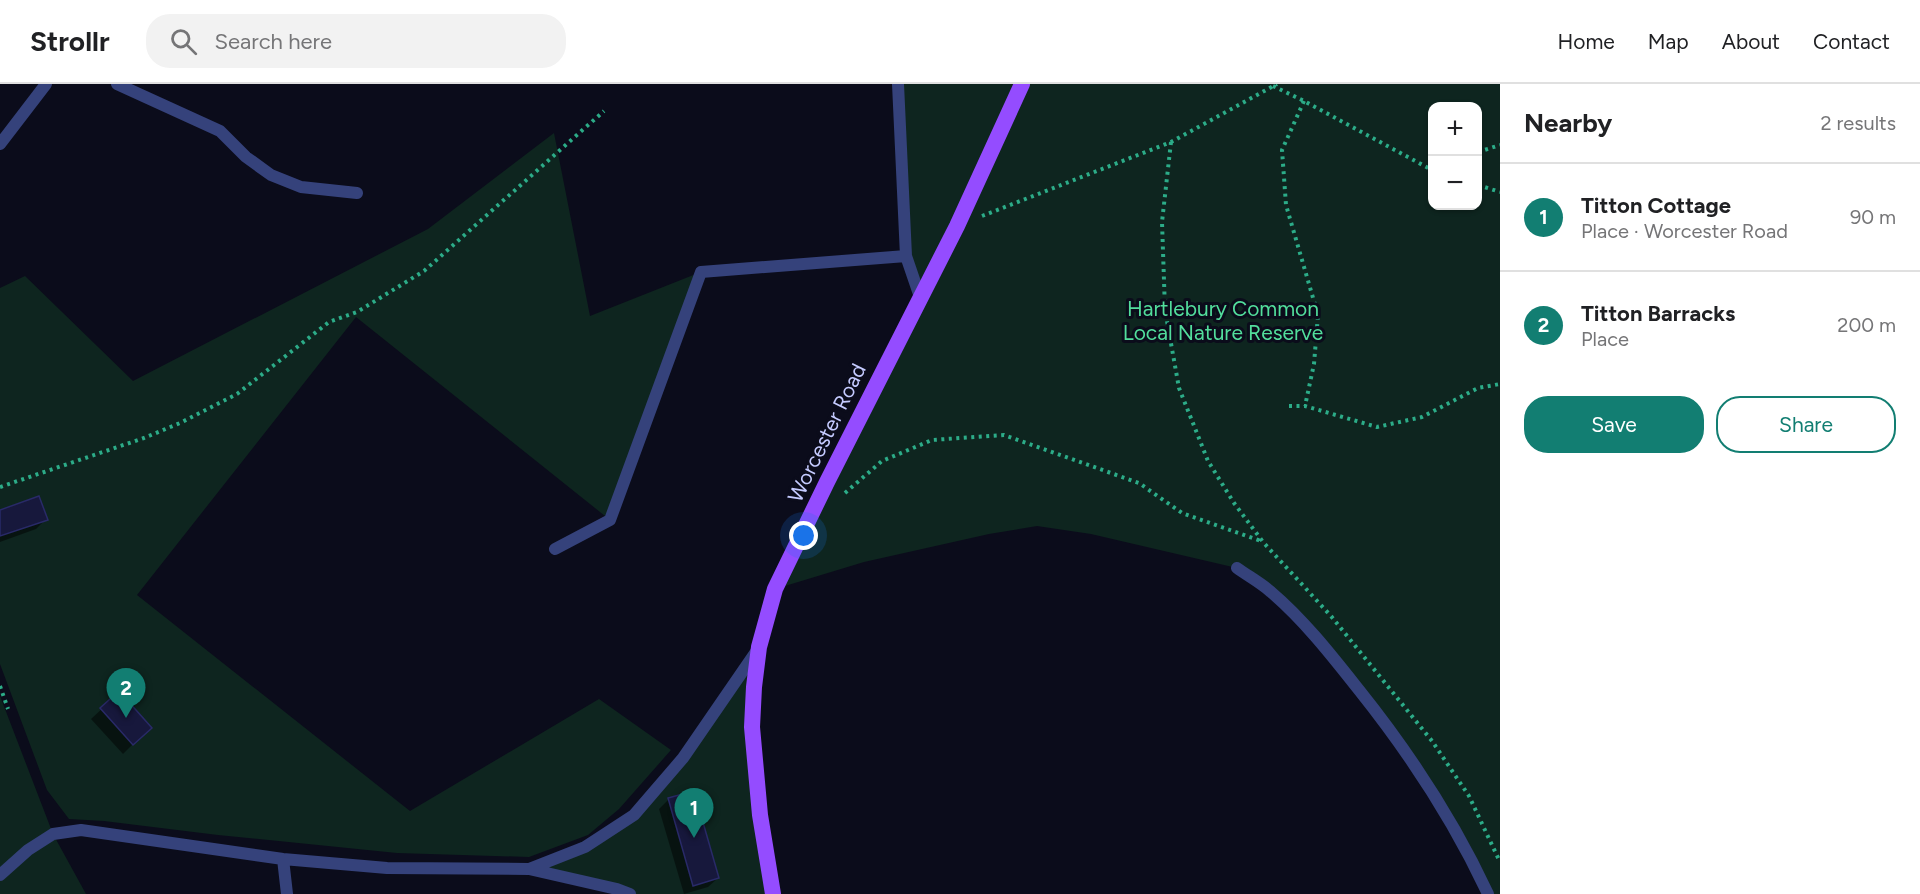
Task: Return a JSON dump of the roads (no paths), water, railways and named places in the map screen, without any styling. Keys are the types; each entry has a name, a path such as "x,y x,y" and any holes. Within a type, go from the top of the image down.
{"main road":[{"name":"Worcester Road","path":"772,894 760,815 752,726 759,647 775,590 957,226 1022,84"}],"lane":[{"path":"0,144 46,84"},
{"path":"117,84 140,88 220,131 246,157 271,175 301,187 357,193"},
{"path":"898,84 906,256 920,297"},
{"path":"555,549 610,520 701,272 906,256"},
{"path":"1237,568 1270,591 1298,618 1386,724 1425,778 1468,850 1488,894"},
{"path":"530,869 585,847 634,815 683,758 759,647"},
{"path":"0,874 28,850 53,834 81,830 283,859 387,868 530,869 630,894"},
{"path":"283,859 287,894"}],"place":[{"name":"Titton Barracks","path":"126,718"},
{"name":"Titton Cottage","path":"694,838"}],"park label":[{"name":"Hartlebury Common Local Nature Reserve","path":"1223,321"}]}
